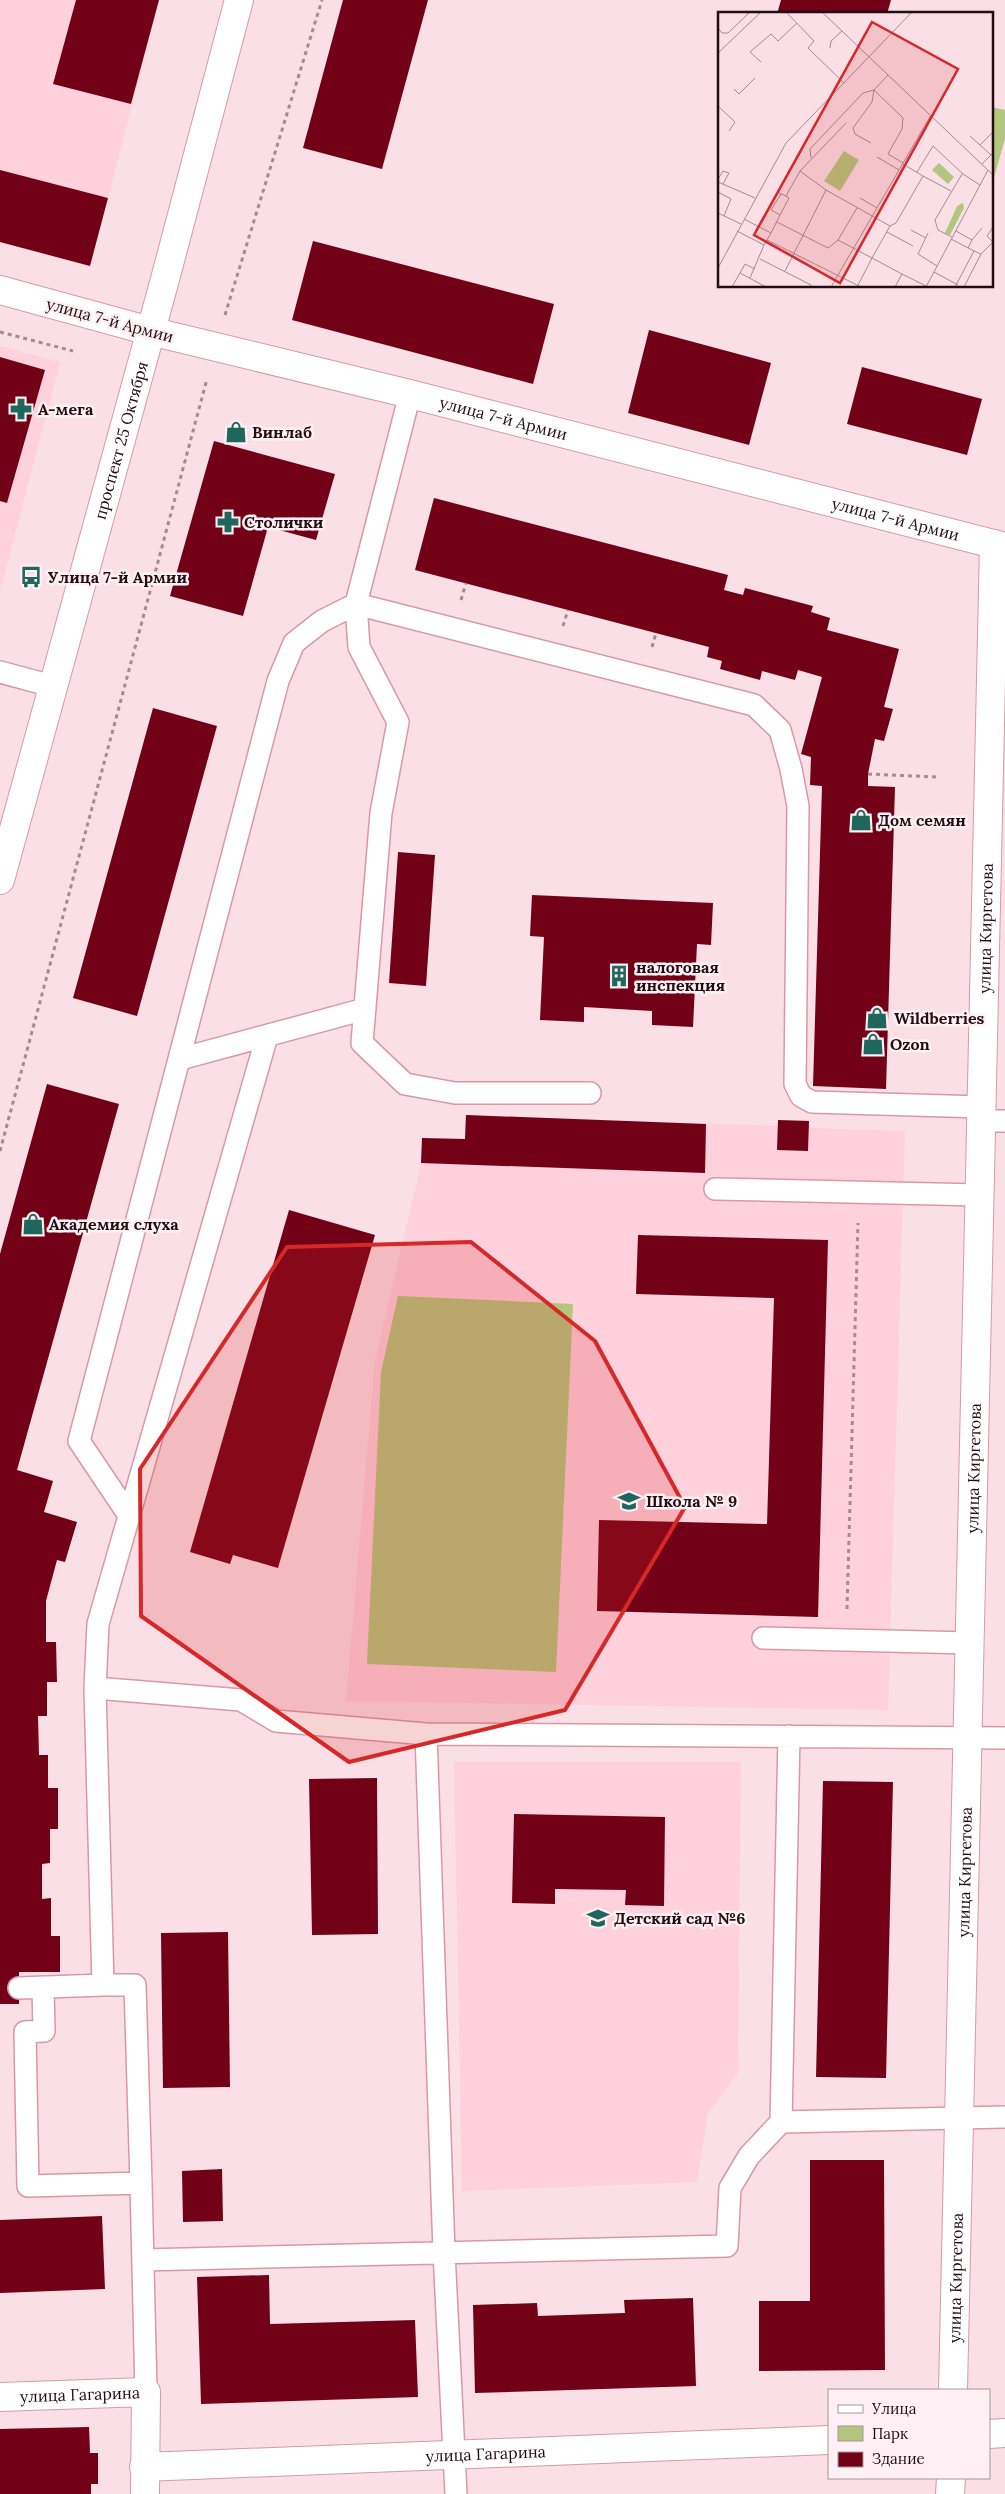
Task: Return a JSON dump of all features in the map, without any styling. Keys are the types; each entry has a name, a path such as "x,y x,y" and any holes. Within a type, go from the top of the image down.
{"street":[{"name":"проспект 25 Октября","path":"0,880 238,0"},
{"name":"улица 7-й Армии","path":"0,290 150,331 410,394 999,546"},
{"name":"улица Киргетова","path":"953,2389 979,1195 989,1116 999,546"},
{"name":"улица Гагарина","path":"0,2397 146,2392 145,2494"},
{"path":"990,2434 1005,2433"},
{"name":"улица Гагарина","path":"144,2467 828,2440"},
{"path":"950,2494 951,2479"}],"lane":[{"path":"410,394 356,604 358,647 398,722 381,814 362,1044 405,1084 455,1093 590,1093"},
{"path":"130,1517 80,1441 278,681 294,643 322,621 356,604 754,705 780,730 798,806 795,1084 801,1096 812,1102 989,1116"},
{"path":"0,672 52,686"},
{"path":"180,1059 365,1009"},
{"path":"103,1985 95,1688 98,1624 267,1036"},
{"path":"715,1188 979,1195"},
{"path":"764,1638 970,1643"},
{"path":"95,1688 241,1700 276,1721 426,1734 1005,1738"},
{"path":"426,1734 444,2252 456,2455 456,2494"},
{"path":"143,2260 727,2246 730,2188 749,2156 781,2122 789,1736"},
{"path":"19,1988 135,1984 146,2392"},
{"path":"43,1987 44,2031 25,2032 28,2186 141,2183"},
{"path":"781,2122 1005,2117"}],"path":[{"path":"224,319 309,51 322,0"},
{"path":"0,332 73,351"},
{"path":"0,1151 208,374"},
{"path":"868,774 936,777"},
{"path":"846,1640 858,1192"}],"highlighted area":[{"path":"471,1242 595,1341 685,1507 565,1710 349,1762 141,1616 140,1469 287,1247"}],"shaded area":[{"path":"0,0 159,0 108,198 0,242"},
{"path":"0,346 60,362 0,592"},
{"name":"Школа № 9","path":"466,1115 778,1126 778,1120 809,1121 810,1128 905,1131 888,1710 346,1701 375,1361 421,1163 422,1138 465,1139"},
{"name":"Детский сад №6","path":"454,1762 741,1762 738,2073 708,2113 697,2182 462,2191"}],"green space":[{"path":"992,107 1005,110 1005,139 992,184"},
{"path":"398,1296 573,1304 556,1672 367,1664 381,1372"}],"building":[{"path":"76,0 159,0 131,104 53,84"},
{"path":"343,0 428,0 382,169 303,148"},
{"path":"781,0 891,0 888,12 778,12"},
{"path":"0,170 108,198 90,266 0,242"},
{"path":"313,241 554,304 533,384 292,320"},
{"path":"649,330 771,363 749,445 628,413"},
{"path":"0,357 45,370 7,503 0,501"},
{"path":"862,367 982,399 967,455 847,424"},
{"path":"214,441 335,474 316,540 268,527 243,616 170,596"},
{"path":"434,498 728,575 724,590 743,595 745,588 813,606 811,612 830,618 827,630 899,649 884,707 893,709 884,741 875,739 868,774 868,786 895,787 886,1089 813,1086 822,786 810,785 811,757 801,754 822,677 798,670 795,680 762,671 760,680 720,669 722,661 707,657 709,647 415,570"},
{"path":"153,708 217,726 137,1016 73,998"},
{"path":"398,852 435,855 426,986 389,983"},
{"name":"налоговая инспекция","path":"532,895 713,903 711,945 697,944 693,1027 652,1025 652,1011 584,1007 584,1022 540,1020 544,937 530,936"},
{"path":"47,1084 119,1104 17,1470 53,1481 44,1512 77,1522 65,1562 57,1560 46,1601 46,1642 56,1642 57,1682 47,1682 47,1716 38,1716 39,1755 48,1755 48,1788 58,1788 58,1829 50,1829 50,1863 42,1864 42,1899 51,1898 51,1936 60,1936 60,1972 19,1972 19,2004 0,2004 0,1254"},
{"path":"466,1115 706,1124 705,1173 421,1163 422,1138 465,1139"},
{"path":"778,1120 809,1121 808,1151 777,1150"},
{"path":"289,1210 375,1235 278,1568 233,1555 230,1564 190,1552"},
{"path":"638,1235 828,1240 818,1617 597,1611 599,1520 767,1524 774,1298 636,1294"},
{"path":"377,1778 378,1934 312,1935 309,1779"},
{"path":"823,1781 893,1782 886,2078 816,2077"},
{"path":"514,1814 665,1817 664,1906 625,1905 626,1890 555,1889 555,1904 512,1903"},
{"path":"228,1932 230,2087 163,2088 161,1933"},
{"path":"810,2160 884,2160 885,2370 759,2371 759,2301 810,2301"},
{"path":"222,2169 223,2221 183,2222 182,2171"},
{"path":"102,2216 105,2289 0,2293 0,2220"},
{"path":"269,2275 270,2324 415,2320 418,2397 201,2404 197,2277"},
{"path":"693,2298 696,2386 475,2393 473,2305 537,2303 538,2316 625,2313 624,2300"},
{"path":"89,2427 90,2453 98,2453 98,2484 91,2484 91,2494 0,2494 0,2429"}],"place":[{"name":"А-мега","path":"21,409"},
{"name":"Винлаб","path":"236,432"},
{"name":"Столички","path":"228,522"},
{"name":"Улица 7-й Армии","path":"31,577"},
{"name":"Дом семян","path":"861,820"},
{"name":"налоговая инспекция","path":"619,976"},
{"name":"Wildberries","path":"877,1018"},
{"name":"Ozon","path":"873,1044"},
{"name":"Академия слуха","path":"33,1224"},
{"name":"Школа № 9","path":"629,1501"},
{"name":"Детский сад №6","path":"598,1918"}]}
